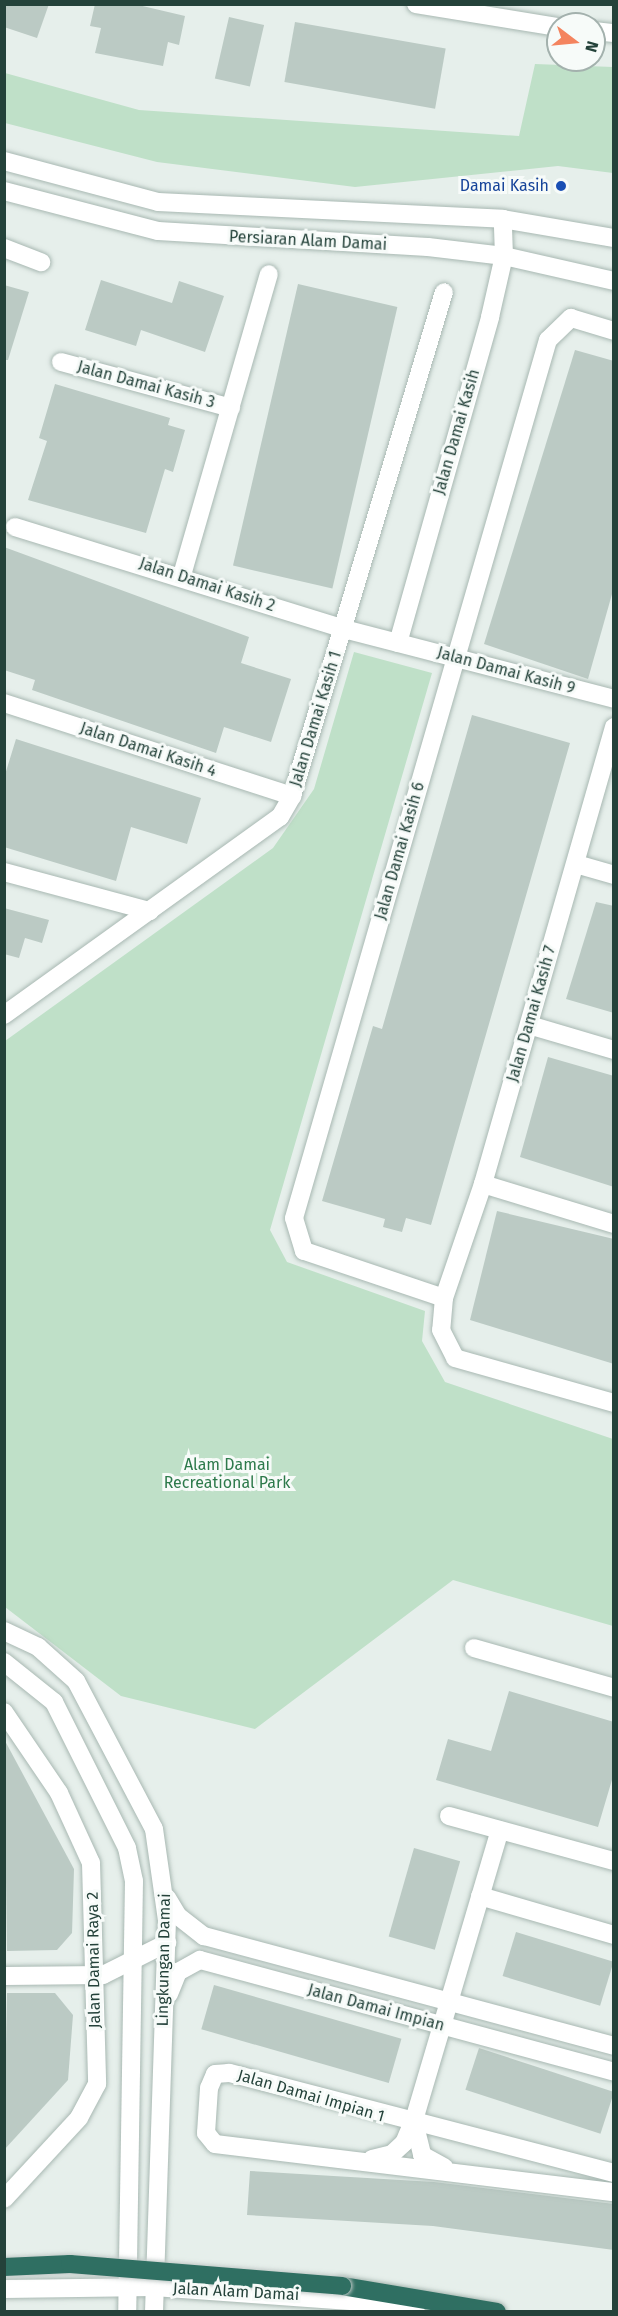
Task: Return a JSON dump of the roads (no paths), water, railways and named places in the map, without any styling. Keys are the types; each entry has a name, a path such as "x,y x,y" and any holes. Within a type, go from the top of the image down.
{"highway":[{"path":"4,2267 70,2264 342,2286 497,2312"}],"street":[{"path":"416,4 546,25"},
{"name":"Persiaran Alam Damai","path":"4,161 158,202 503,219 614,238"},
{"name":"Persiaran Alam Damai","path":"4,191 158,231 504,256 614,281"},
{"name":"Jalan Damai Kasih","path":"398,643 504,256 503,219"},
{"path":"4,248 41,262"},
{"path":"182,576 268,274"},
{"name":"Jalan Damai Kasih 1","path":"4,1015 263,834 292,796 444,292"},
{"name":"Jalan Damai Kasih 6","path":"444,1298 304,1251 294,1218 548,340 571,318 614,331"},
{"name":"Jalan Damai Kasih 3","path":"61,362 231,408"},
{"name":"Jalan Damai Kasih 2","path":"15,527 182,576 344,629 398,643"},
{"name":"Jalan Damai Kasih 9","path":"398,643 614,699"},
{"name":"Jalan Damai Kasih 4","path":"4,703 292,796"},
{"name":"Jalan Damai Kasih 7","path":"614,728 483,1184 444,1298 441,1330 455,1358 614,1403"},
{"path":"576,864 614,875"},
{"path":"4,872 150,911"},
{"path":"529,1025 614,1050"},
{"path":"483,1184 614,1224"},
{"name":"Lingkungan Damai","path":"4,1631 38,1647 76,1681 154,1829 167,1898 154,2312"},
{"path":"474,1648 614,1688"},
{"name":"Lingkungan Damai","path":"4,1662 54,1702 127,1848 134,1881 127,2312"},
{"name":"Jalan Damai Raya 2","path":"4,1712 59,1793 92,1863 94,1976 93,2094 79,2118 4,2199"},
{"path":"449,1816 614,1861"},
{"path":"414,2120 500,1830"},
{"path":"480,1896 614,1935"},
{"name":"Jalan Damai Impian","path":"167,1898 178,1916 204,1936 614,2046"},
{"path":"4,1976 94,1976 134,1960 167,1943"},
{"name":"Jalan Damai Impian","path":"164,2007 178,1972 200,1960 614,2072"},
{"name":"Jalan Damai Impian 1","path":"614,2173 229,2073 215,2074 206,2133 215,2144 614,2192"},
{"name":"Jalan Damai Impian 1","path":"362,2162 392,2154 414,2120"},
{"name":"Jalan Damai Impian 1","path":"414,2120 422,2155 454,2171"},
{"name":"Jalan Alam Damai","path":"4,2289 154,2287 467,2312"}],"place":[{"name":"Damai Kasih","path":"561,186"}],"park label":[{"name":"Alam Damai Recreational Park","path":"227,1474"}]}
